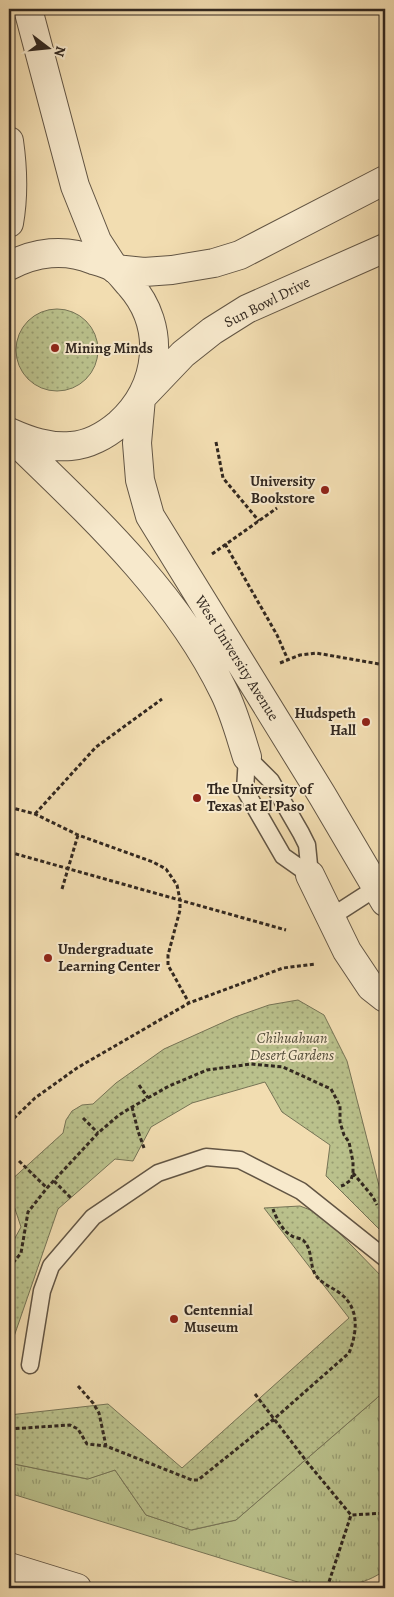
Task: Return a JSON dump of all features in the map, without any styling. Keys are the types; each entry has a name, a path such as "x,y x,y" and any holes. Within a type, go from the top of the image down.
{"street":[{"path":"9,434 50,445 73,446 94,440 113,429 129,415 141,398 151,376 154,354 153,332 147,311 136,292 115,269 97,241 75,186 28,9"},
{"path":"9,141 13,192 9,223"},
{"path":"9,266 20,260 41,254 62,252 83,256 115,269 144,272 172,270 214,263 240,255 385,180"},
{"name":"Sun Bowl Drive","path":"141,398 183,354 212,331 247,310 385,248"},
{"name":"West University Avenue","path":"141,398 137,443 140,480 150,516 322,795 381,895"},
{"name":"West University Avenue","path":"9,434 123,549 190,634 225,693 247,756"},
{"name":"West University Avenue","path":"310,875 347,951 371,987 385,998"},
{"path":"9,1567 77,1588"}],"lane":[{"name":"West University Avenue","path":"247,756 245,790 283,856 310,875"},
{"name":"West University Avenue","path":"247,756 271,781 302,833 307,845 310,875"},
{"path":"331,917 381,895"},
{"path":"30,1365 42,1291 51,1266 93,1217 158,1173 206,1158 240,1160 301,1191 385,1258"}],"path":[{"path":"216,442 223,478 259,521"},
{"path":"212,554 277,508"},
{"path":"225,544 277,634 288,660"},
{"path":"273,665 300,655 316,653 385,665"},
{"path":"35,814 96,747 162,699"},
{"path":"9,807 35,814 78,835 153,862 166,870 177,885 180,900 180,910 168,955 168,965 189,1003"},
{"path":"62,889 78,835"},
{"path":"9,852 286,930"},
{"path":"9,1123 35,1098 77,1068 189,1003 283,968 323,963"},
{"path":"139,1085 148,1098"},
{"path":"132,1106 141,1144"},
{"path":"83,1118 98,1133"},
{"path":"19,1161 47,1188"},
{"path":"353,1173 373,1197 377,1205"},
{"path":"54,1181 71,1197"},
{"path":"9,1430 70,1425 78,1429 86,1444 106,1446 192,1480 198,1480 274,1419 349,1353 355,1338 355,1321 350,1303 340,1293 323,1284 314,1272 310,1252 303,1240 290,1235 275,1215 273,1209 275,1193 288,1184"},
{"path":"78,1386 99,1412 106,1446"},
{"path":"255,1394 307,1462 351,1515"},
{"path":"351,1515 385,1513"},
{"path":"327,1588 351,1515"}],"green space":[{"path":"49,309 65,309 80,316 91,327 98,342 95,366 86,379 65,391 49,391 34,384 23,373 16,358 16,342 23,327 34,316"},
{"name":"Chihuahuan Desert Gardens","path":"298,1000 324,1015 347,1061 385,1209 385,1235 326,1176 330,1145 282,1112 265,1082 192,1103 151,1127 133,1161 115,1159 58,1209 9,1351 9,1249 21,1227 11,1197 9,1182 63,1133 66,1120 72,1111 82,1105 93,1104 116,1083 164,1049 235,1017 269,1005"},
{"path":"300,1206 321,1214 385,1280 385,1391 236,1520 191,1530 146,1515 115,1470 88,1479 9,1463 9,1415 108,1404 182,1468 349,1318 264,1208"},
{"path":"385,1391 385,1570 360,1582 333,1587 314,1587 9,1493 9,1463 87,1479 115,1470 146,1515 192,1530 236,1520"}],"place":[{"name":"Mining Minds","path":"55,348"},
{"name":"University Bookstore","path":"325,490"},
{"name":"Hudspeth Hall","path":"366,722"},
{"name":"The University of Texas at El Paso","path":"197,798"},
{"name":"Undergraduate Learning Center","path":"48,958"},
{"name":"Centennial Museum","path":"174,1319"}]}
